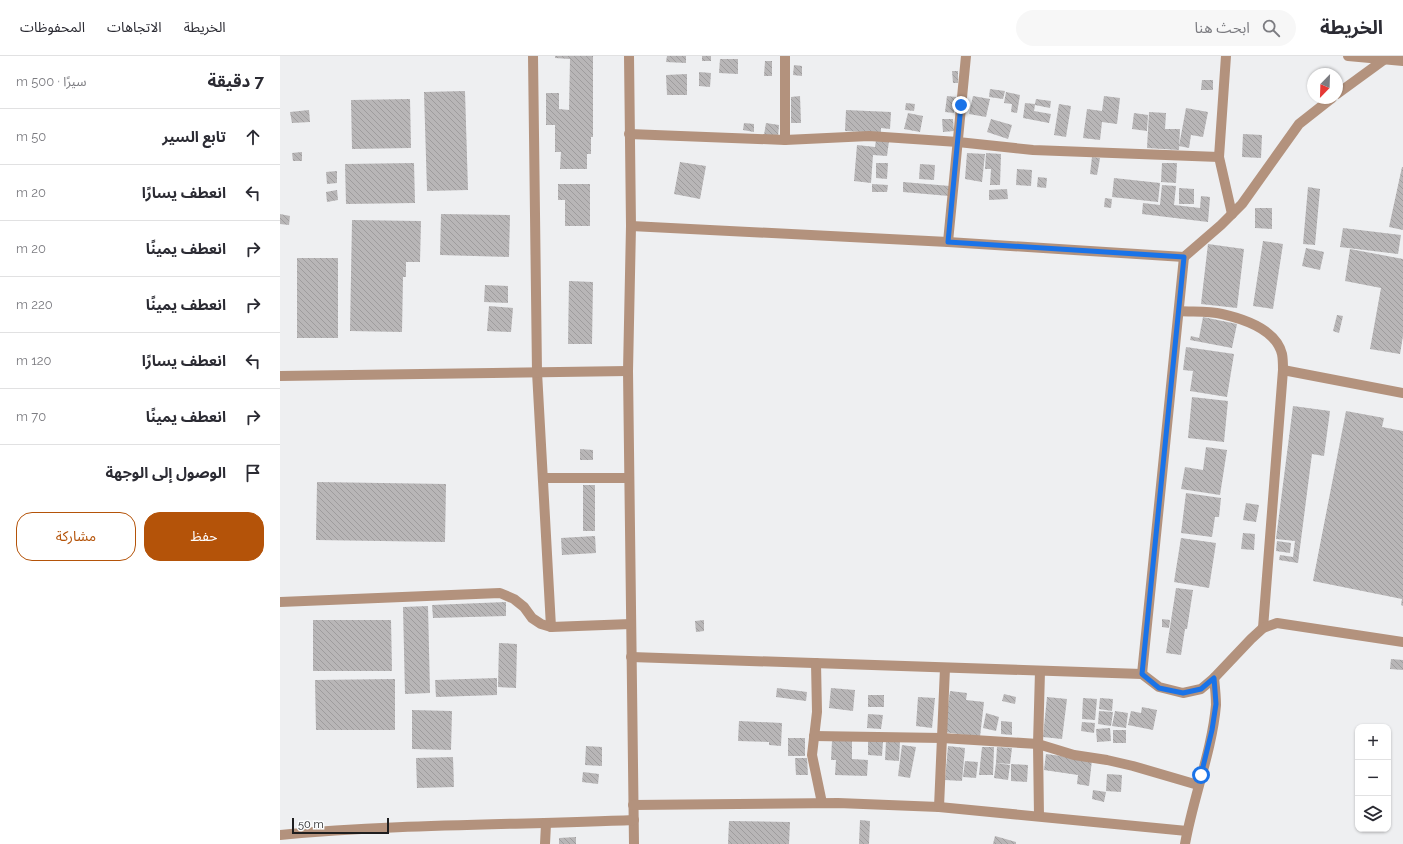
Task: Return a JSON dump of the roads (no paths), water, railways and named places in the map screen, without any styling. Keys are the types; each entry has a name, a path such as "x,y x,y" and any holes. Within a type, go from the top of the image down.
{"street":[{"path":"533,56 537,372 551,627"},
{"path":"629,56 631,226 628,371 634,844"},
{"path":"785,56 785,140"},
{"path":"948,242 966,56"},
{"path":"1226,56 1219,157 1232,214"},
{"path":"1348,56 1403,61"},
{"path":"1343,90 1385,59"},
{"path":"1142,674 1184,257 1242,204 1299,124 1324,104"},
{"path":"629,134 785,140 869,136 958,142 1033,150 1219,157"},
{"path":"631,226 948,242 1184,257"},
{"path":"1179,311 1221,314 1235,317 1265,331 1275,341 1282,353 1283,370 1263,628"},
{"path":"1283,370 1403,393"},
{"path":"280,376 628,371"},
{"path":"543,478 629,478"},
{"path":"280,602 500,593 514,599 524,607 532,618 541,624 551,627 631,624"},
{"path":"631,657 1142,674 1159,688 1183,693 1201,689 1214,678 1263,628 1277,623 1403,642"},
{"path":"816,663 817,712 812,755 822,803"},
{"path":"940,807 945,668"},
{"path":"1040,671 1038,744 1040,816"},
{"path":"1185,844 1212,730 1216,704 1214,678"},
{"path":"814,736 942,738 1038,744 1074,755 1133,766 1198,785"},
{"path":"633,805 822,803 940,807 1187,831"},
{"path":"280,835 408,828 634,820"},
{"path":"545,844 546,824"}]}
